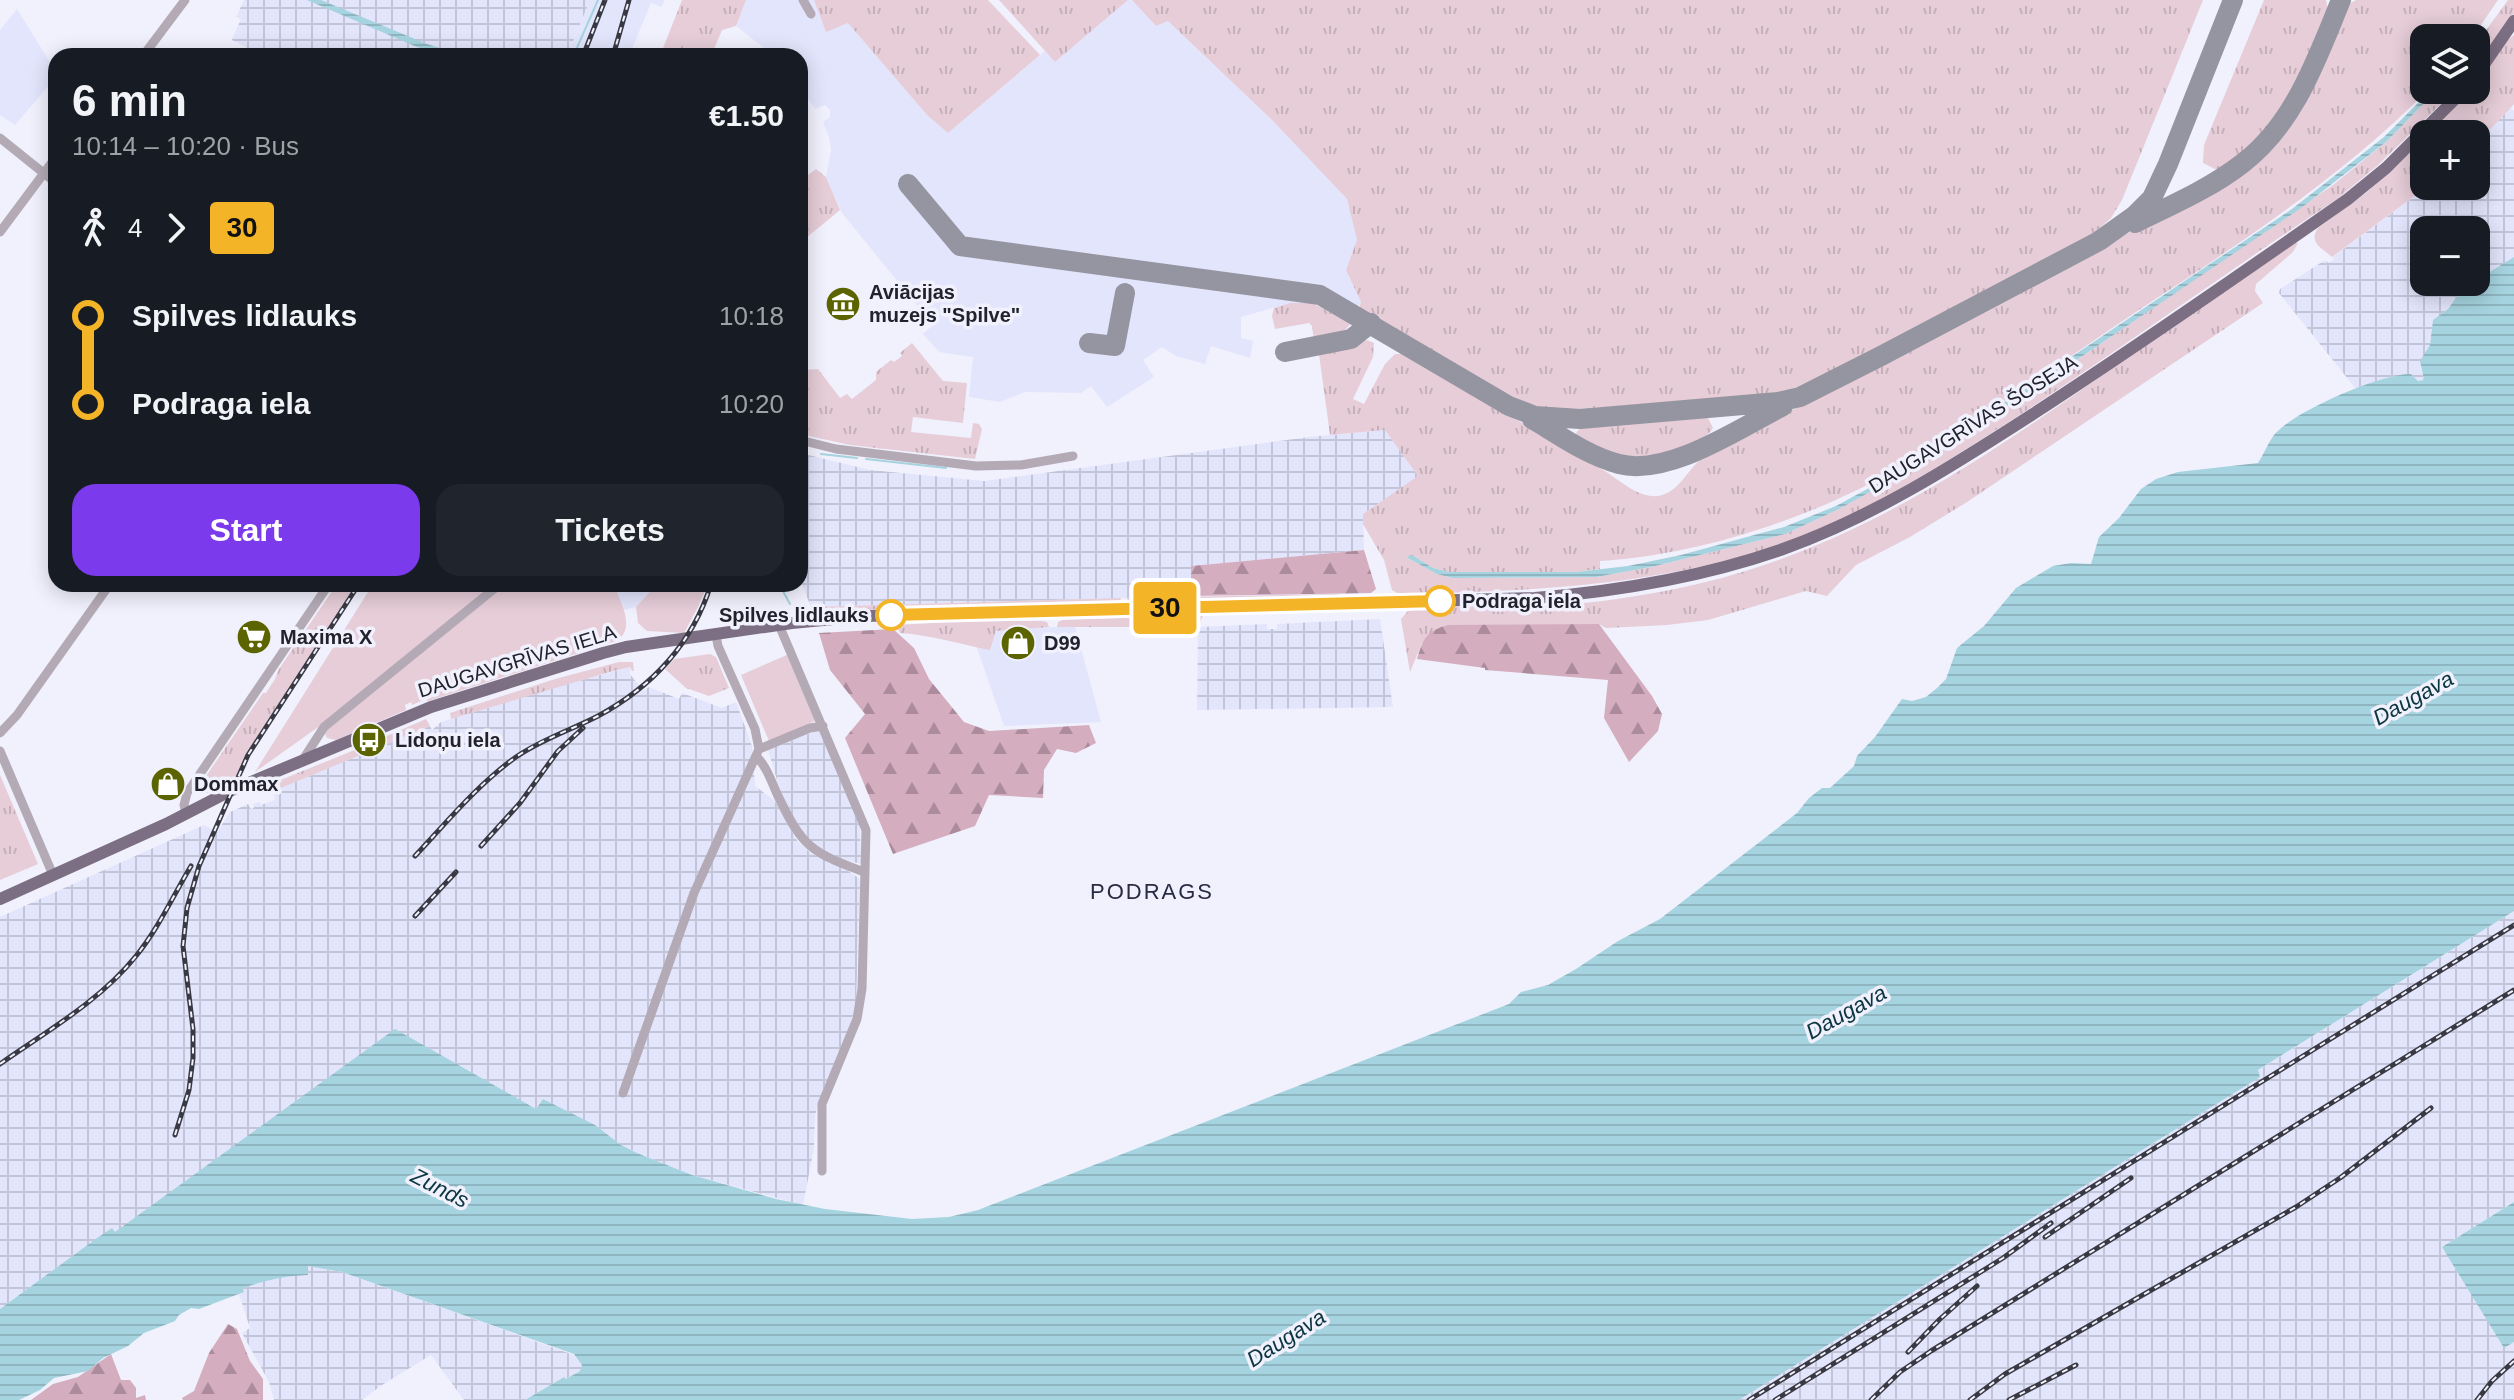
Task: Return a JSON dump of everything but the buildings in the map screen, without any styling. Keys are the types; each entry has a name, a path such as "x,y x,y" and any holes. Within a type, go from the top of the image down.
{"main road":[{"path":"2490,56 2514,21"},
{"name":"DAUGAVGRĪVAS ŠOSEJA","path":"1419,601 1576,595 1669,580 1785,548 1885,504 2059,397 2348,199 2386,168 2450,104"},
{"name":"DAUGAVGRĪVAS IELA","path":"0,899 304,758 431,707 603,653 671,639 852,617 1419,601"}],"street":[{"path":"149,48 185,0"},
{"path":"803,0 811,14"},
{"path":"0,138 46,172"},
{"path":"0,232 48,169"},
{"path":"808,442 836,449 976,466 1021,465 1073,456"},
{"path":"0,733 17,715 104,592"},
{"path":"186,813 187,793 324,592"},
{"path":"304,758 324,727 490,592"},
{"path":"779,625 866,830 862,989 857,1019 822,1104 822,1171"},
{"path":"716,635 755,729 758,753 801,839 814,852 864,872"},
{"path":"623,1093 694,893 758,753 810,728 823,726"},
{"path":"0,751 53,875"}],"shaded area":[{"path":"244,0 590,0 570,48 246,48 232,40 241,19 236,17"},
{"path":"590,0 665,0 661,7 651,3 632,48 570,48"},
{"path":"746,0 814,0 826,31 848,23 927,115 948,133 1045,51 1055,62 1128,0 1132,0 1156,26 1167,20 1273,121 1347,199 1357,240 1346,270 1361,302 1351,323 1312,303 1290,303 1241,317 1241,338 1253,341 1250,358 1211,346 1205,364 1176,356 1162,347 1143,360 1154,377 1107,407 1091,386 1081,393 1025,392 1000,402 969,397 973,357 939,352 923,334 933,325 842,213 826,177 831,150 823,122 830,117 830,110 825,105 815,109 808,99 808,48 764,48 736,26"},
{"path":"17,9 48,59 48,86 15,125 0,115 0,30"},
{"path":"2511,108 2514,111 2514,257 2490,273 2490,216 2410,216 2410,296 2457,296 2448,309 2433,320 2430,345 2420,366 2424,380 2418,381 2411,374 2390,377 2356,389 2279,293 2280,289 2325,260 2329,263 2410,199 2490,200 2490,127"},
{"path":"1385,430 1419,476 1363,514 1364,550 1192,566 1191,596 811,607 805,592 808,592 808,455 870,470 984,481 1309,437"},
{"path":"617,592 650,592 636,607 623,610"},
{"path":"1380,619 1393,707 1197,710 1198,627 1267,624 1267,629 1277,629 1277,624"},
{"path":"1075,626 1101,722 1004,726 971,631"},
{"path":"630,667 630,674 643,691 649,687 679,699 682,693 722,708 736,702 752,746 755,786 775,801 798,842 812,854 841,866 860,879 856,1004 815,1115 814,1148 803,1205 692,1175 637,1153 595,1126 543,1099 536,1109 96,1239 0,1309 0,917 204,825 217,832 230,812 248,804 251,809 254,808 253,804 260,802 261,805 275,800 273,791 430,726 432,730 441,722"},
{"path":"821,729 860,827 861,864 835,857 803,837 782,797 768,750"},
{"path":"2514,911 2514,1202 2442,1247 2504,1347 2514,1342 2514,1400 1739,1400 2260,1077 2257,1071"},
{"path":"308,1266 342,1272 574,1355 583,1365 580,1371 525,1400 464,1400 431,1355 362,1400 274,1400 269,1382 242,1333 250,1328 239,1294 244,1292 243,1288"}],"green space":[{"path":"682,0 746,0 736,26 722,30 714,48 663,48"},
{"path":"814,0 988,0 1040,55 948,133 927,115 848,23 826,32"},
{"path":"999,0 1128,0 1055,62"},
{"path":"1132,0 2203,0 2122,200 2111,218 2085,241 1819,380 1744,398 1569,412 1549,411 1513,400 1359,308 1361,302 1346,270 1357,240 1347,199 1273,121 1168,21 1156,26"},
{"path":"2264,0 2326,0 2328,11 2292,96 2278,118 2251,149 2219,171 2203,163 2204,145"},
{"path":"2356,0 2498,0 2482,24 2410,24 2410,104 2413,104 2359,153 2208,264 1908,462 1838,499 1760,529 1679,550 1600,561 1600,569 1576,572 1449,572 1433,568 1412,555 1406,557 1437,574 1452,578 1596,577 1651,567 1785,534 1905,473 2333,185 2386,142 2423,104 2441,104 2424,120 2410,120 2410,134 2337,199 1944,463 1889,495 1805,536 1729,560 1590,584 1448,593 1399,594 1392,590 1384,560 1363,524 1363,514 1418,476 1385,430 1330,435 1319,354 1367,340 1374,343 1373,357 1353,399 1364,404 1385,364 1395,354 1404,354 1633,490 1650,496 1668,493 1703,457 2234,177 2276,141 2294,118 2316,76 2344,7"},
{"path":"2508,0 2514,0 2514,14 2490,46 2490,25"},
{"path":"2514,35 2514,104 2490,130 2490,120 2443,120 2458,104 2490,104 2490,64"},
{"path":"2410,153 2410,199 2332,257 2315,241 2315,233"},
{"path":"816,169 826,177 840,210 808,236 808,175"},
{"path":"2290,243 2298,243 2293,252 2256,284 2255,291 2263,303 1967,502 1856,565 1827,596 1806,591 1708,620 1667,625 1606,628 1599,624 1513,626 1422,643 1410,672 1401,619 1408,611 1450,606 1563,605 1665,591 1743,572 1854,529 1958,472 2008,440"},
{"path":"1290,303 1312,303 1351,323 1342,334 1314,340 1309,323 1275,329 1274,308"},
{"path":"912,343 943,381 967,383 963,423 913,417 911,432 971,438 973,423 979,424 982,429 975,459 850,445 808,436 808,370 818,369 840,398 847,394 852,399 876,380 876,372 902,356 900,353"},
{"path":"1708,418 1713,428 1707,435 1681,448 1648,458 1601,451 1587,444 1576,433 1582,426"},
{"path":"1364,550 1376,589 1371,593 1191,596 1191,566"},
{"path":"332,592 351,592 246,757 234,783 207,793 203,790 202,782 263,693 266,693"},
{"path":"368,592 617,592 626,622 622,636 616,641 428,701 426,699 412,705 411,702 405,705 406,710 336,740 327,738 321,725 255,772"},
{"path":"650,592 705,592 684,633 647,631 638,623 636,607"},
{"path":"1339,594 1337,598 1130,602 1126,598"},
{"path":"1121,598 1119,604 818,613 811,607"},
{"path":"1203,615 1198,627 1057,627 1058,622 1063,620"},
{"path":"1042,621 1047,622 1049,627 996,631 990,650 900,633 897,625"},
{"path":"1599,624 1662,714 1658,731 1629,762 1604,718 1608,680 1485,670 1417,659 1426,637 1448,625"},
{"path":"893,629 914,648 929,679 964,722 989,731 1089,725 1096,743 1076,753 1057,749 1044,770 1043,798 989,795 975,826 893,854 845,738 865,714 830,670 819,633"},
{"path":"710,654 716,657 729,688 709,696 686,688 665,669 674,659"},
{"path":"787,655 815,721 769,741 741,675"},
{"path":"619,662 633,662 634,671 630,667 613,671 451,719 450,713"},
{"path":"426,719 430,726 281,788 278,781 373,745 373,742"},
{"path":"0,775 38,864 0,880"},
{"path":"228,1324 237,1329 250,1361 263,1379 263,1400 183,1400 194,1391 209,1353"},
{"path":"111,1354 121,1380 130,1380 136,1388 136,1398 145,1395 146,1400 31,1400 53,1384 78,1377"}],"water":[{"path":"307,0 321,0 440,48 417,47"},
{"path":"2417,104 2423,104 2386,142 2301,208 1988,420 1905,473 1785,534 1651,567 1596,577 1452,578 1437,574 1406,557 1412,555 1433,568 1449,572 1576,572 1628,566 1784,527 1836,506 1904,469 2292,209 2384,137"},
{"path":"2514,257 2514,911 2258,1070 2260,1077 1739,1400 525,1400 580,1371 582,1365 574,1354 342,1272 308,1266 308,1275 260,1283 199,1309 191,1308 175,1321 144,1333 128,1346 103,1358 88,1371 54,1378 40,1390 19,1400 0,1400 0,1309 97,1238 112,1228 115,1232 395,1029 536,1109 543,1099 595,1125 621,1145 692,1175 776,1199 825,1209 912,1219 949,1217 978,1210 1509,1004 1521,992 1548,985 1660,919 1797,813 1809,798 1822,788 1830,788 1854,766 1857,756 1902,699 1912,701 1926,697 1946,679 1957,648 1984,626 2016,588 2053,566 2091,564 2099,537 2119,518 2141,489 2156,479 2178,472 2258,463 2274,435 2318,405 2398,375 2411,374 2418,381 2424,380 2420,361 2430,345 2433,320 2448,309 2457,296 2490,296 2490,272"},
{"path":"2514,1202 2514,1342 2504,1348 2442,1247"}],"waterway":[{"path":"577,48 598,0"},
{"path":"821,454 857,458"},
{"path":"866,459 946,468"},
{"path":"783,592 790,604"}],"taxiway":[{"path":"908,184 960,246 1320,295 1509,406 1535,416 1580,419 1778,402 1800,397 1881,356 2099,241 2134,216 2152,198 2168,164 2233,0"},
{"path":"2135,223 2218,180 2261,147 2291,109 2341,0"},
{"path":"1089,343 1115,346 1125,293"},
{"path":"1285,352 1351,339 1371,323"},
{"path":"1532,419 1596,456 1619,464 1638,466 1659,464 1703,448 1783,406"}],"railway":[{"path":"586,48 605,0"},
{"path":"615,48 629,0"},
{"path":"175,1135 189,1090 193,1058 193,1029 183,946 187,908 199,866 248,755 354,592"},
{"path":"415,856 476,791 516,757 598,716 653,677 682,644 708,592"},
{"path":"481,846 520,803 558,751 583,728"},
{"path":"0,1064 72,1014 122,972 151,935 191,866"},
{"path":"415,916 456,872"},
{"path":"1749,1400 2514,925"},
{"path":"1871,1400 1900,1372 1931,1351 2514,990"},
{"path":"1970,1400 2005,1374 2296,1207 2340,1178 2431,1108"},
{"path":"2045,1237 2131,1178"},
{"path":"1775,1400 2003,1258 2051,1223"},
{"path":"1908,1352 1977,1286"},
{"path":"2477,1400 2514,1361"},
{"path":"2009,1400 2076,1365"}],"bus line":[{"name":"30","path":"891,615 1440,601"}],"place":[{"name":"Aviācijas muzejs \"Spilve\"","path":"843,304"},
{"name":"Podraga iela","path":"1440,601"},
{"name":"Spilves lidlauks","path":"891,615"},
{"name":"Maxima X","path":"254,637"},
{"name":"D99","path":"1018,643"},
{"name":"Lidoņu iela","path":"369,740"},
{"name":"Dommax","path":"168,784"}],"district":[{"name":"PODRAGS","path":"1152,891"}],"water label":[{"name":"Daugava","path":"2413,698"},
{"name":"Daugava","path":"1846,1012"},
{"name":"Zunds","path":"440,1188"},
{"name":"Daugava","path":"1286,1338"}]}
